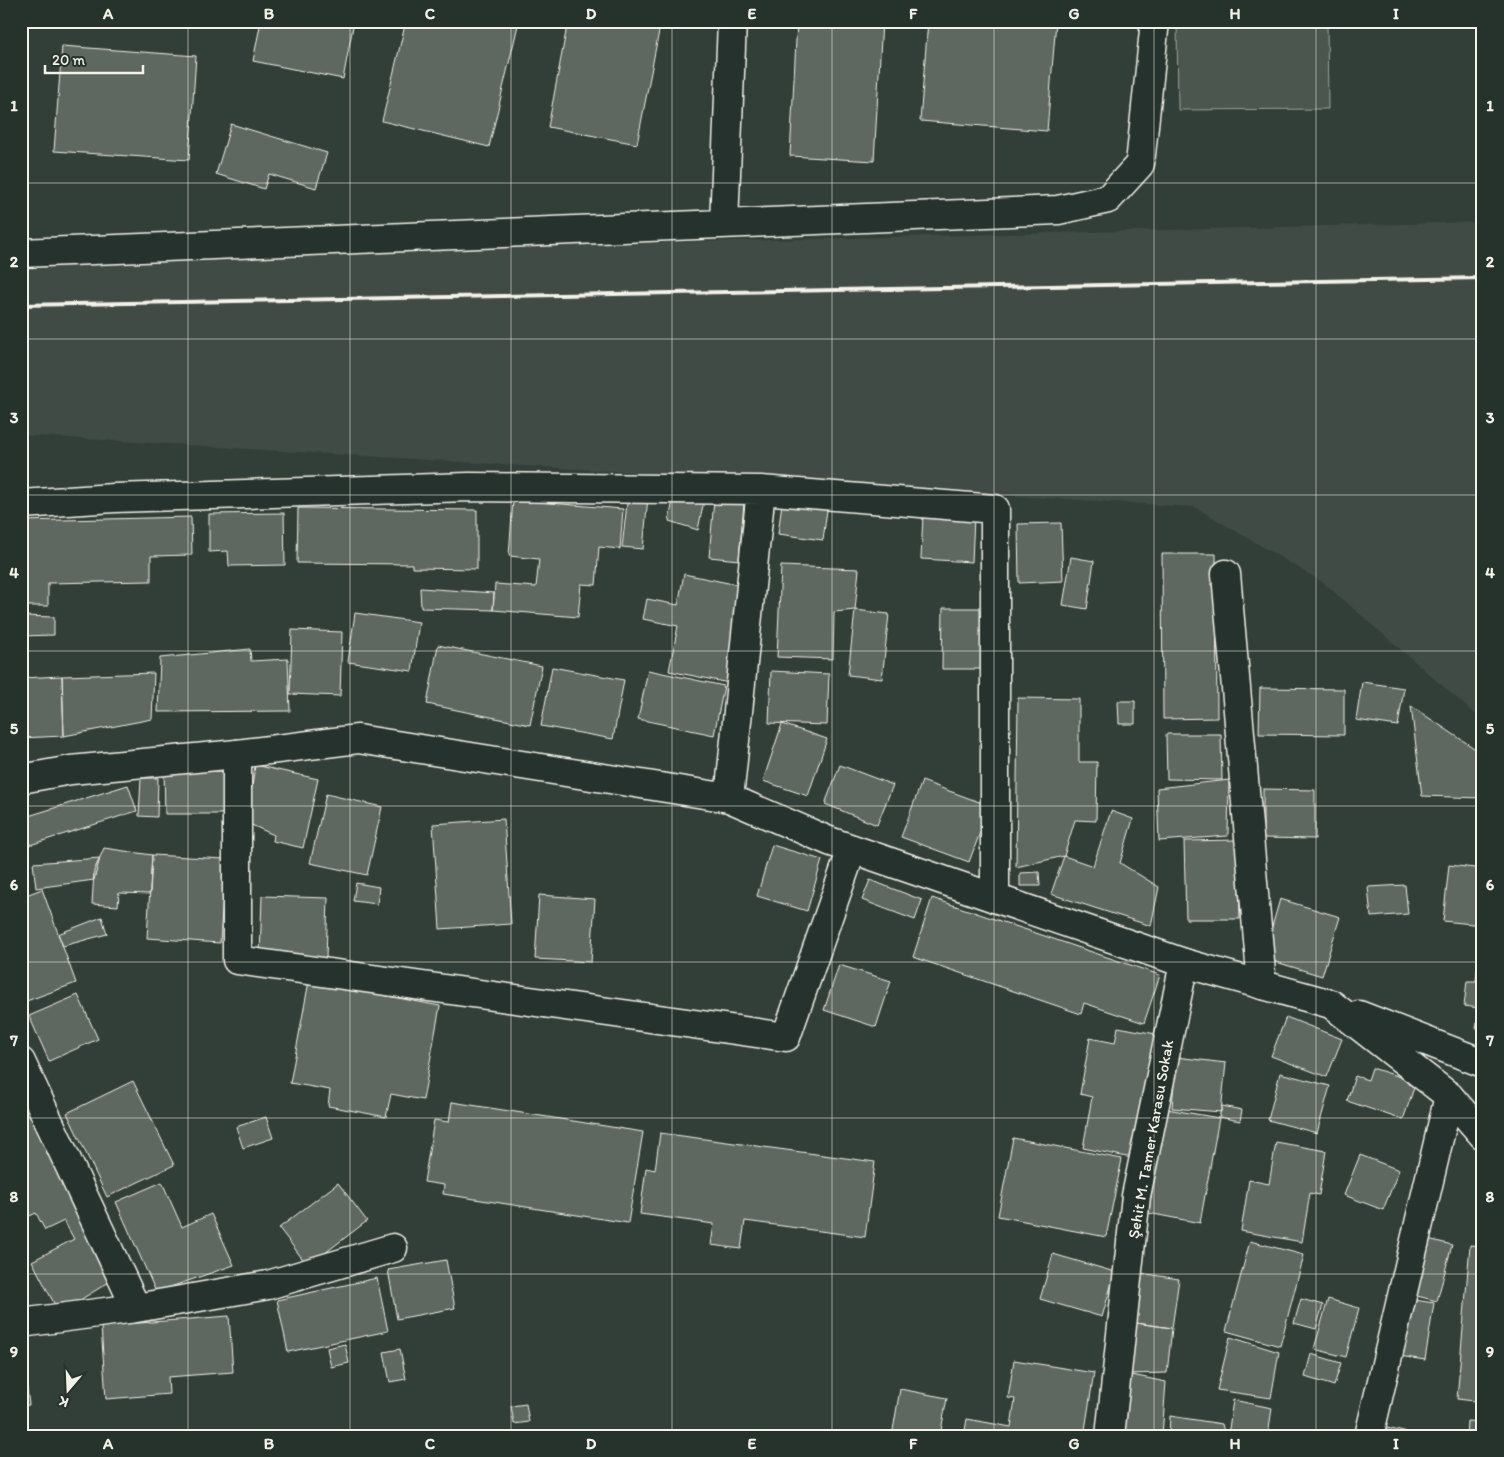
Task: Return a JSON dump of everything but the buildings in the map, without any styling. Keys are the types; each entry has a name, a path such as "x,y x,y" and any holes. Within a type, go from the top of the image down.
{"street":[{"path":"724,224 732,21"},
{"path":"21,253 1058,210 1108,200 1140,164 1155,21"},
{"path":"21,504 114,498 469,487 761,490 995,509 995,898"},
{"path":"728,798 761,490"},
{"path":"1226,574 1262,985"},
{"path":"21,779 71,770 237,754 358,739 728,798 829,841 1184,963 1331,1004 1483,1063"},
{"path":"237,754 236,960 786,1037 852,849"},
{"name":"Şehit M. Tamer Karasu Sokak","path":"1110,1436 1136,1196 1184,963"},
{"path":"1331,1004 1449,1096 1483,1135"},
{"path":"21,1062 136,1308"},
{"path":"1369,1436 1449,1096"},
{"path":"21,1324 136,1308 268,1285 393,1248"}],"shaded area":[{"path":"1177,21 1327,21 1328,109 1178,110"},
{"path":"1483,222 1483,721 1324,583 1195,507 21,435 21,259"}],"railway":[{"path":"21,305 1483,278"}]}
